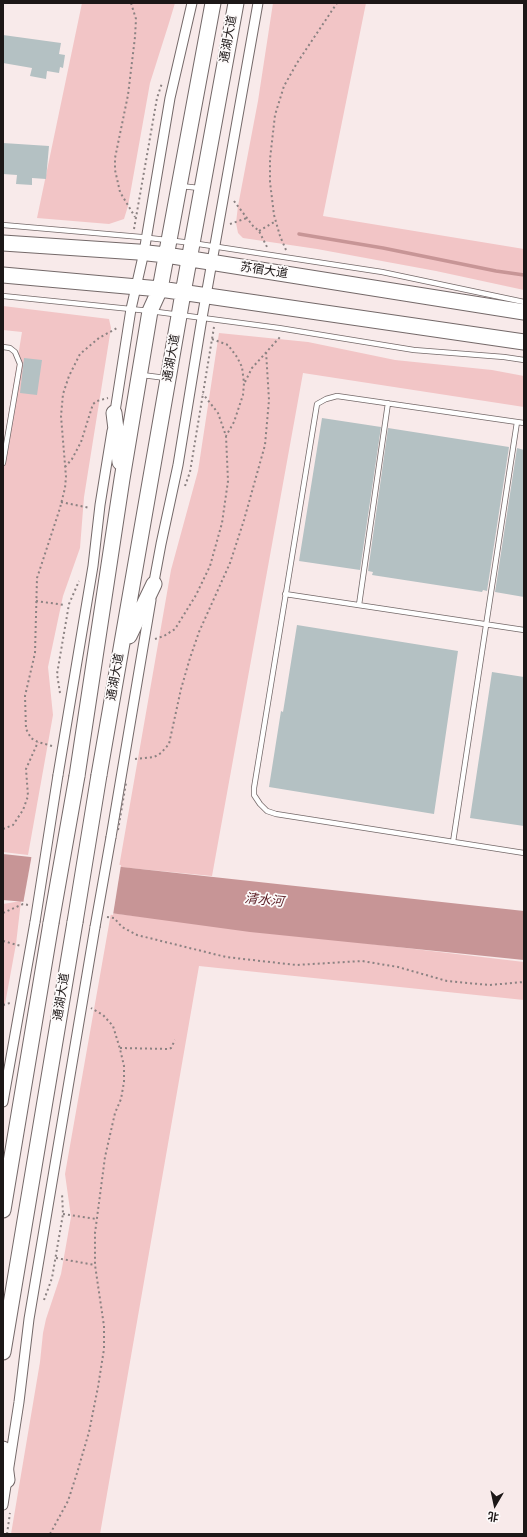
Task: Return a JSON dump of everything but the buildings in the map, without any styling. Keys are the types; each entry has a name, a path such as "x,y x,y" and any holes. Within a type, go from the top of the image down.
{"main road":[{"name":"通湖大道","path":"3,1210 77,776 122,479 150,311 160,289 213,3"},
{"name":"通湖大道","path":"3,1352 120,653 189,258 236,3"},
{"name":"苏宿大道","path":"3,243 145,245 168,248 189,258 524,312"},
{"path":"3,275 160,289 524,342"},
{"path":"114,413 122,479"},
{"path":"120,653 154,584"},
{"path":"3,1449 7,1480"}],"street":[{"path":"3,1102 35,922 91,574 100,505 131,309 145,245 170,98 192,3"},
{"path":"3,1505 19,1402 29,1320 110,837 161,544 178,466 202,318 258,3"}],"lane":[{"path":"179,185 202,189"},
{"path":"3,225 145,245"},
{"path":"168,248 192,243 382,272 524,302"},
{"path":"3,296 150,311 284,328 414,350 524,360"},
{"path":"3,347 10,348 15,352 20,364 3,463"},
{"path":"140,374 168,379"},
{"path":"524,423 337,396 326,399 317,404 255,780 254,795 267,810 276,814 524,853"},
{"path":"359,605 388,404"},
{"path":"453,842 517,422"},
{"path":"285,594 524,630"}],"path":[{"path":"131,3 136,19 135,37 128,95 115,158 115,170 120,192 135,218"},
{"path":"290,258 280,236 276,221 270,182 270,159 275,115 284,86 297,63 337,3"},
{"path":"234,201 253,226 259,231 271,255"},
{"path":"230,224 247,218"},
{"path":"259,231 276,221"},
{"path":"56,747 30,738 26,728 25,711 26,696 35,653 37,578 65,488 61,416 63,394 69,376 84,349 114,329 122,327"},
{"path":"226,436 239,407 244,383 252,368 266,351 276,343 284,328"},
{"path":"212,339 224,342 231,348 242,367 244,383"},
{"path":"130,759 154,758 169,744 181,688 190,658 230,563 265,445 270,400 266,351"},
{"path":"150,641 164,636 175,629 196,595 210,566 222,523 228,481 226,436 218,413 203,394"},
{"path":"65,467 72,459 81,442 93,404 96,401 111,398"},
{"path":"61,502 93,508"},
{"path":"36,601 65,605"},
{"path":"3,828 13,825 23,810 28,796 26,769 38,742"},
{"path":"3,913 23,904 30,905"},
{"path":"106,917 114,918 122,927 137,934 226,957 296,965 362,961 398,967 446,982 489,985 524,982"},
{"path":"3,941 22,946"},
{"path":"3,1006 13,1002"},
{"path":"50,1534 68,1500 77,1474 89,1432 103,1360 104,1326 95,1265 97,1219 105,1157 115,1113 121,1099 124,1082 124,1066 113,1026 103,1015 88,1007"},
{"path":"120,1048 168,1049 172,1048 175,1040"},
{"path":"63,1214 97,1219"},
{"path":"56,1258 95,1265"}],"shaded area":[{"path":"82,3 175,3 150,83 128,206 124,219 109,224 37,218"},
{"path":"273,3 366,3 323,216 524,249 524,290 436,271 317,249 243,238 238,233 236,223 238,206 258,101"},
{"path":"3,306 109,319 111,328 84,497 80,548 63,596 48,667 53,715 28,855 3,852 3,447 22,332 3,330"},
{"path":"219,333 308,342 395,360 492,370 524,376 524,407 303,373 212,876 119,867 171,570 198,471"},
{"path":"21,901 16,944 3,1015 3,904"},
{"path":"111,913 524,962 524,1000 199,966 100,1534 11,1534 40,1362 43,1333 46,1319 61,1274 71,1217 65,1174"}],"water":[{"name":"清水河","path":"3,854 524,911 524,960 250,932 37,903 3,900"}],"pier":[{"path":"32,854 121,865 113,915 23,904"}],"waterway":[{"path":"299,234 383,248 496,271 524,275"}]}
